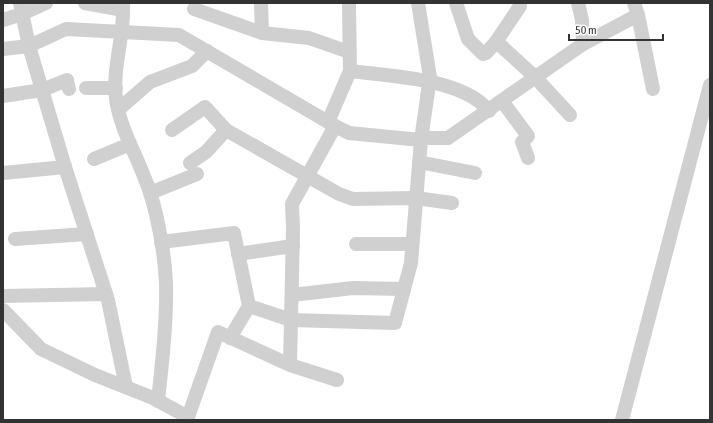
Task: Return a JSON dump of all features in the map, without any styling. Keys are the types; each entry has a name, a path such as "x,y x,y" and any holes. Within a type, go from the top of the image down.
{"street":[{"path":"3,20 21,8 46,3"},
{"path":"85,3 123,6 122,32 116,69 116,99 123,126 146,179 156,213 166,283 164,332 158,401"},
{"path":"261,3 262,33"},
{"path":"290,365 293,246 292,204 308,176 332,124 350,71 349,3"},
{"path":"250,306 291,320 395,323 411,263 421,139 430,77 418,3"},
{"path":"456,3 468,39 483,54 486,53 496,42 520,6"},
{"path":"578,3 582,20 583,44"},
{"path":"21,8 29,46 42,90 106,294 126,387"},
{"path":"194,9 262,33 309,38 350,52"},
{"path":"3,49 29,46 66,29 179,35 349,133 421,139 448,138 636,9 653,89"},
{"path":"496,42 535,77 570,115"},
{"path":"118,109 150,82 192,66 207,51"},
{"path":"350,71 429,81 460,90 478,100 489,111"},
{"path":"3,96 42,90 67,80 69,89"},
{"path":"622,420 710,85"},
{"path":"86,88 116,88"},
{"path":"502,100 528,136 522,142 528,158"},
{"path":"172,130 205,107 226,130 339,194 353,199 416,198 452,203"},
{"path":"150,193 194,169 206,152 226,130"},
{"path":"94,159 130,144"},
{"path":"419,162 475,173"},
{"path":"3,173 65,167"},
{"path":"161,242 234,233 250,306 230,338"},
{"path":"15,239 87,234"},
{"path":"356,244 412,244"},
{"path":"238,254 293,246"},
{"path":"292,295 353,288 404,289"},
{"path":"3,296 106,294"},
{"path":"3,310 41,349 95,375 158,401 188,419 218,332 290,365 337,380"}]}
